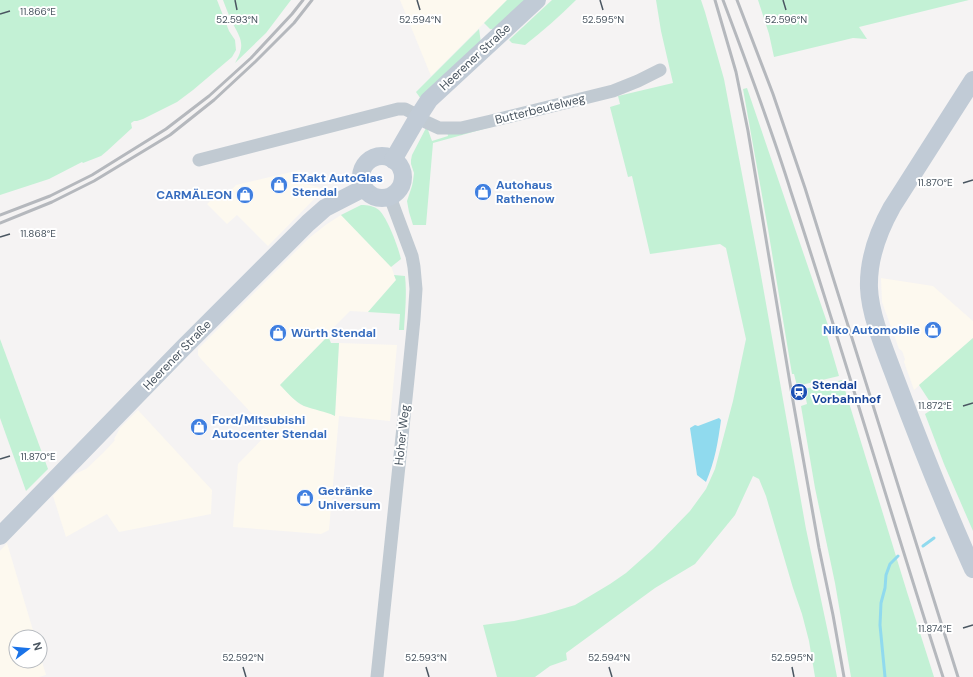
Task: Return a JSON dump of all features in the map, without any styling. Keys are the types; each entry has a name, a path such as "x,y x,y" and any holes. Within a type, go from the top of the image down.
{"main road":[{"name":"Heerener Straße","path":"393,160 425,105 537,0"},
{"path":"973,80 882,224 870,262 869,288 870,301 878,330 916,434 973,569"},
{"path":"387,157 393,160 401,168 403,174 402,185 395,194 390,197 378,198 372,196 364,188 362,182 363,170 370,160 376,158 387,157"},
{"name":"Heerener Straße","path":"0,536 308,222 325,208 364,188"}],"street":[{"name":"Butterbeutelweg","path":"418,117 439,128 461,128 613,91 660,70"},
{"path":"199,160 398,109 405,109 418,117"},
{"name":"Hoher Weg","path":"377,677 412,342 416,289 412,256 390,197"}],"shaded area":[{"path":"400,0 507,0 431,76"},
{"path":"300,170 303,183 324,189 268,246 237,215 227,224 207,204 220,191 225,196 236,185"},
{"path":"341,215 391,266 396,280 368,312 350,311 280,385 298,403 328,412 335,416 339,343 397,345 390,421 339,416 329,530 321,534 233,527 238,464 269,432 201,359 198,355 198,349 309,238"},
{"name":"Niko Automobile","path":"881,278 933,286 973,321 973,338 914,390 904,362 905,359 902,351 899,349 882,302"},
{"path":"138,410 212,490 211,514 119,532 107,514 66,537 53,496 75,474 86,469 104,452 115,440 114,439 120,428"},
{"path":"7,543 33,629 8,629 8,669 44,669 46,675 39,677 0,677 0,551"}],"green space":[{"path":"0,0 217,0 229,31 235,40 236,50 232,57 177,102 143,119 131,123 132,128 101,156 83,163 82,162 49,179 0,195"},
{"path":"223,0 291,0 266,33 235,63 240,52 241,43 239,34 230,18"},
{"path":"507,0 526,0 495,29 490,29 484,23"},
{"path":"552,0 576,0 525,45 512,43 509,40"},
{"path":"656,0 701,0 724,79 759,264 806,529 837,677 815,677 809,641 802,614 766,496 759,479 753,476 735,515 695,564 655,588 566,653 567,660 550,666 535,677 497,677 483,625 514,621 575,605 610,584 626,573 653,549 690,511 706,489 715,469 733,401 746,339 726,248 720,244 650,254 632,176 628,177 610,107 620,104 618,96 673,83 661,31"},
{"path":"758,0 969,0 859,27 867,39 853,38 774,57 769,34"},
{"path":"479,29 481,43 421,99 416,92"},
{"path":"747,88 831,334 827,335 839,376 797,386 794,374 792,374 743,89"},
{"path":"502,124 433,143 426,225 413,225 407,201 412,186 414,173 411,160 412,155 426,128 432,141 448,136 447,131"},
{"path":"361,205 371,206 379,210 389,226 401,259 391,267 341,215"},
{"path":"394,275 405,276 406,296 404,330 399,330 400,314 368,312 396,280"},
{"path":"328,336 331,343 339,343 335,416 297,402 280,385"},
{"path":"973,338 973,531 944,464 925,414 934,408 919,385"},
{"path":"0,339 48,469 26,491 0,418"},
{"path":"842,380 934,677 851,677 835,583 815,488 801,406 807,404 804,389"}],"water":[{"path":"719,418 721,420 714,459 706,482 697,475 690,428 695,425 698,426"}],"waterway":[{"path":"923,546 934,538"},
{"path":"885,677 880,625 881,603 885,588 886,575 890,564 898,556"}],"railway":[{"path":"0,215 50,196 92,175 166,129 209,96 251,58 303,0"},
{"path":"0,223 52,202 94,181 170,135 214,100 256,61 294,23 312,0"},
{"path":"715,0 736,72 748,131 793,401 844,677"},
{"path":"723,0 783,168 830,313 943,677"},
{"path":"737,0 773,94 805,188 958,677"}],"place":[{"name":"EXakt AutoGlas Stendal","path":"279,185"},
{"name":"Autohaus Rathenow","path":"483,192"},
{"name":"CARMÄLEON","path":"245,195"},
{"name":"Niko Automobile","path":"933,330"},
{"name":"Würth Stendal","path":"278,333"},
{"name":"Stendal Vorbahnhof","path":"799,392"},
{"name":"Ford/Mitsubishi Autocenter Stendal","path":"199,427"},
{"name":"Getränke Universum","path":"305,498"}]}
